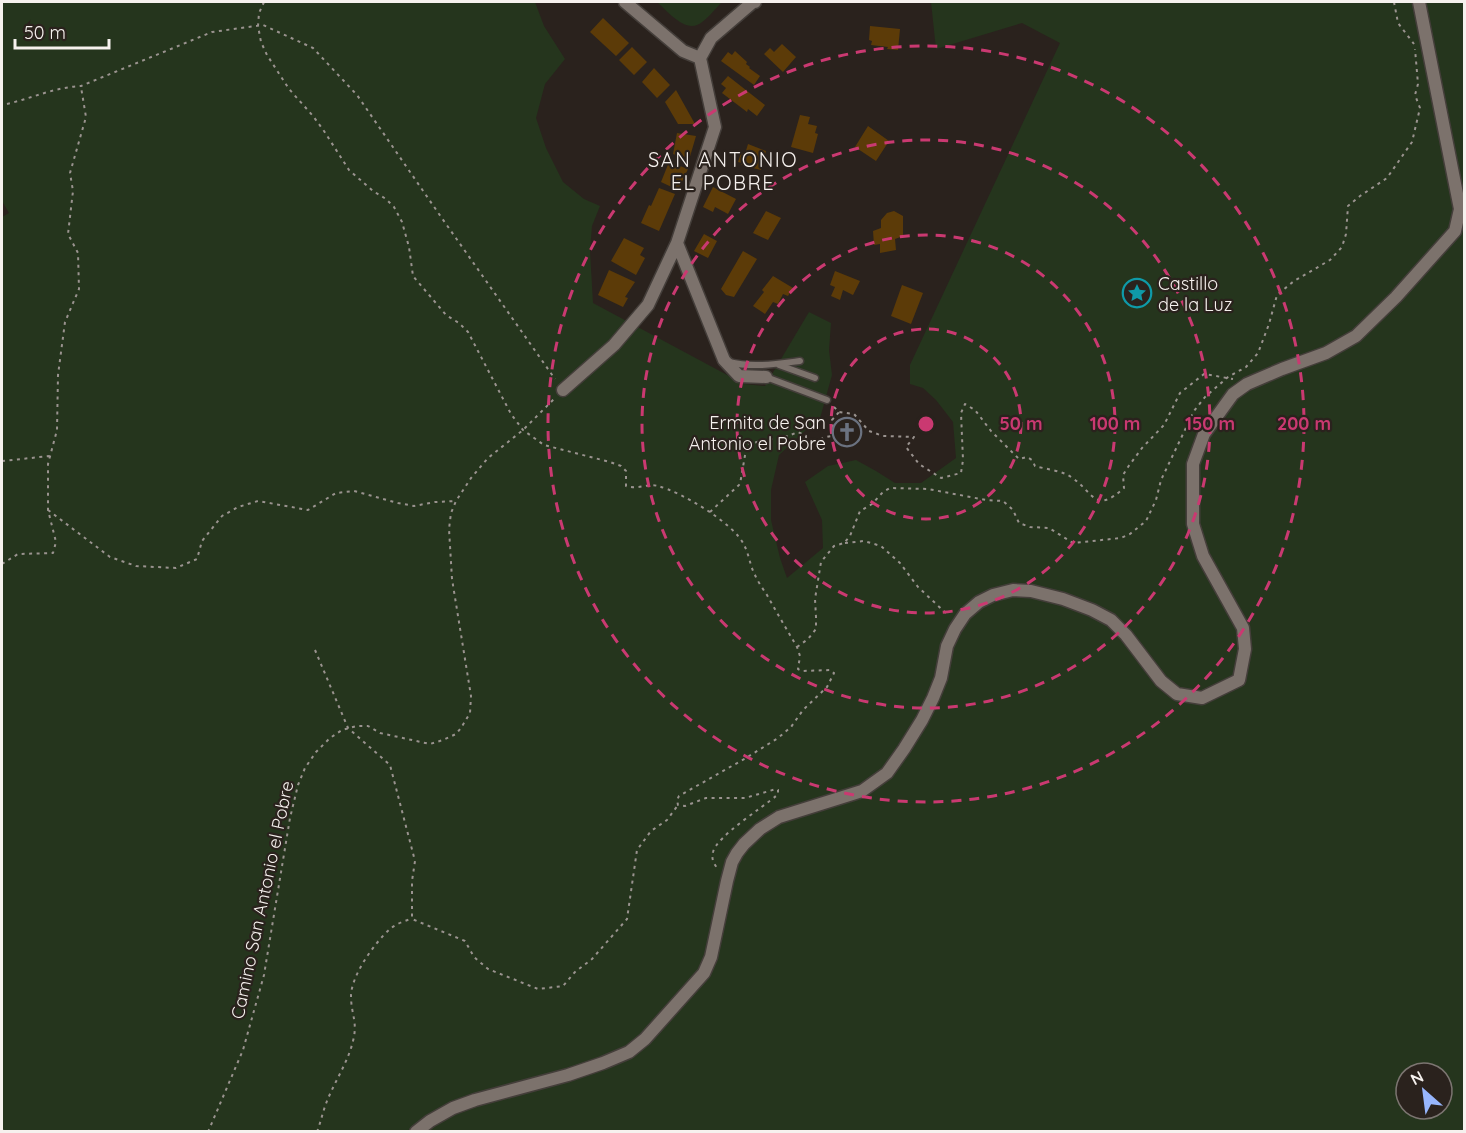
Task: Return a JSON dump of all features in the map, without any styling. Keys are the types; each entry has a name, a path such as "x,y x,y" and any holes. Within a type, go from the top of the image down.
{"street":[{"path":"625,2 682,51 700,58"},
{"path":"563,390 614,345 648,305 677,243 715,127 700,58 711,38 755,2"},
{"path":"416,1131 453,1108 603,1063 629,1052 645,1039 704,973 711,957 727,881 737,853 760,830 779,817 862,791 887,773 922,720 933,698 941,678 947,645 966,614 979,602 993,595 1013,590 1031,591 1063,599 1092,610 1111,620 1126,635 1161,681 1177,694 1202,698 1239,680 1245,649 1243,628 1203,556 1192,524 1193,464 1203,434 1233,394 1247,384 1326,353 1356,336 1396,297 1455,231 1460,209 1419,2"},
{"path":"677,243 724,360 739,376 766,377"}],"lane":[{"path":"724,360 742,366 800,361"},
{"path":"776,364 815,378"},
{"path":"766,377 827,400"}],"path":[{"path":"264,2 259,13 258,26 261,42 267,55 289,89 324,131 349,170 394,207 402,222 409,247 413,276 446,315 468,332 501,397 523,430 544,446 621,466 626,471 626,486 632,488 659,486 694,502 727,525 744,544 755,576 796,647 800,656 798,669 802,671 830,670 834,673 827,687 778,738 679,796 678,805 667,820 651,831 637,850 627,919 592,959 575,972 563,986 538,989 488,969 474,957 465,941 412,918"},
{"path":"844,543 850,536 860,511 890,488 928,489 1003,501 1013,510 1019,523 1030,527 1049,528 1073,543 1121,538 1146,521 1156,500 1161,480 1194,411 1205,397 1246,367 1258,353 1277,295 1294,281 1330,260 1342,247 1346,234 1348,206 1387,178 1412,142 1420,108 1415,95 1418,84 1414,43 1398,23 1394,2"},
{"path":"7,104 65,86 81,86 212,32 263,25 313,48 357,95 563,390 523,430 488,458 471,478 451,513 450,555 471,696 470,713 461,728 456,734 430,744 380,733 368,726 348,728"},
{"path":"2,564 18,554 52,553 56,542 48,510 48,464 57,430 58,375 65,322 80,290 78,253 68,234 73,191 70,173 86,117 81,86"},
{"path":"827,400 839,412 854,414 869,431 883,436 914,437 906,447 919,464 941,478 961,473 963,460 961,413 965,404 975,410 991,431 1019,459 1027,457 1035,466 1070,476 1095,499 1102,501 1114,497 1124,488 1123,476 1128,467 1164,425 1180,393 1204,374 1247,384"},
{"path":"709,513 740,484 747,444 798,432 806,436 806,443 834,436 832,420 839,412"},
{"path":"2,461 50,456"},
{"path":"48,510 110,557 136,566 176,568 197,559 202,540 222,516 238,507 258,501 308,510 336,493 354,490 414,506 456,501"},
{"path":"796,647 808,639 816,629 814,599 821,562 834,546 844,543 864,541 880,546 900,563 918,587 942,611 959,624"},
{"path":"315,650 348,728 390,765 415,861 412,881 412,918"},
{"name":"Camino San Antonio el Pobre","path":"208,1131 243,1050 264,975 290,818 298,785 305,768 316,752 330,738 348,728"},
{"path":"678,805 684,806 706,798 745,798 777,790 776,796 727,834 716,846 712,857 714,865 727,881"},
{"path":"317,1131 327,1101 350,1054 354,1040 356,1026 351,997 352,984 358,970 379,940 392,928 412,918"}],"green space":[{"path":"2,2 535,2 544,26 565,59 545,84 536,118 546,148 563,182 584,199 600,206 592,226 590,251 593,303 744,384 765,386 809,312 831,323 829,350 832,375 819,422 808,428 779,455 771,490 771,520 787,578 823,548 822,520 805,482 828,466 856,460 895,483 921,483 956,458 953,422 936,400 923,388 910,384 910,365 1060,43 1022,23 936,49 931,2 1464,2 1464,1131 2,1131 2,217 9,213 2,201"},
{"path":"657,2 722,2 703,21 692,26 676,19"}],"building":[{"path":"603,18 629,43 616,56 590,32"},
{"path":"870,26 900,29 898,50 871,45"},
{"path":"782,44 796,57 783,72 764,54 770,48 774,52"},
{"path":"632,47 647,62 634,75 619,60"},
{"path":"735,51 747,62 749,68 760,76 754,85 721,61 728,52 732,55"},
{"path":"654,68 670,85 657,98 642,82"},
{"path":"728,76 765,105 757,116 748,109 747,112 722,93 726,88 721,84"},
{"path":"676,90 695,124 678,124 665,102"},
{"path":"800,115 810,117 808,124 817,126 815,133 818,134 813,153 791,147"},
{"path":"868,126 889,141 876,161 855,147"},
{"path":"677,133 696,136 689,160 673,154"},
{"path":"748,144 766,151 761,170 741,165 742,163 738,162 741,153 745,154"},
{"path":"669,162 688,169 678,190 661,182"},
{"path":"713,187 736,199 728,214 715,207 713,212 703,207"},
{"path":"659,188 675,194 659,231 641,223"},
{"path":"766,211 781,218 768,240 753,233"},
{"path":"894,211 903,216 903,236 895,239 896,250 880,253 880,244 874,245 873,231 881,228 881,220 887,213"},
{"path":"704,234 717,241 708,258 694,251"},
{"path":"624,238 644,248 640,255 645,258 636,275 611,261"},
{"path":"743,251 757,259 734,297 726,295 721,289"},
{"path":"609,270 635,282 625,297 628,298 623,307 598,295"},
{"path":"835,271 860,281 853,295 843,290 840,300 831,296 835,287 830,285"},
{"path":"773,276 793,288 788,296 783,294 778,304 773,302 765,314 753,306"},
{"path":"902,285 923,293 911,324 891,316"},
{"name":"Ermita de San Antonio el Pobre","path":"858,422 860,438 836,441 835,425"}],"place":[{"name":"Castillo de la Luz","path":"1137,293"},
{"name":"Ermita de San Antonio el Pobre","path":"847,432"}],"district":[{"name":"SAN ANTONIO EL POBRE","path":"723,170"}]}
